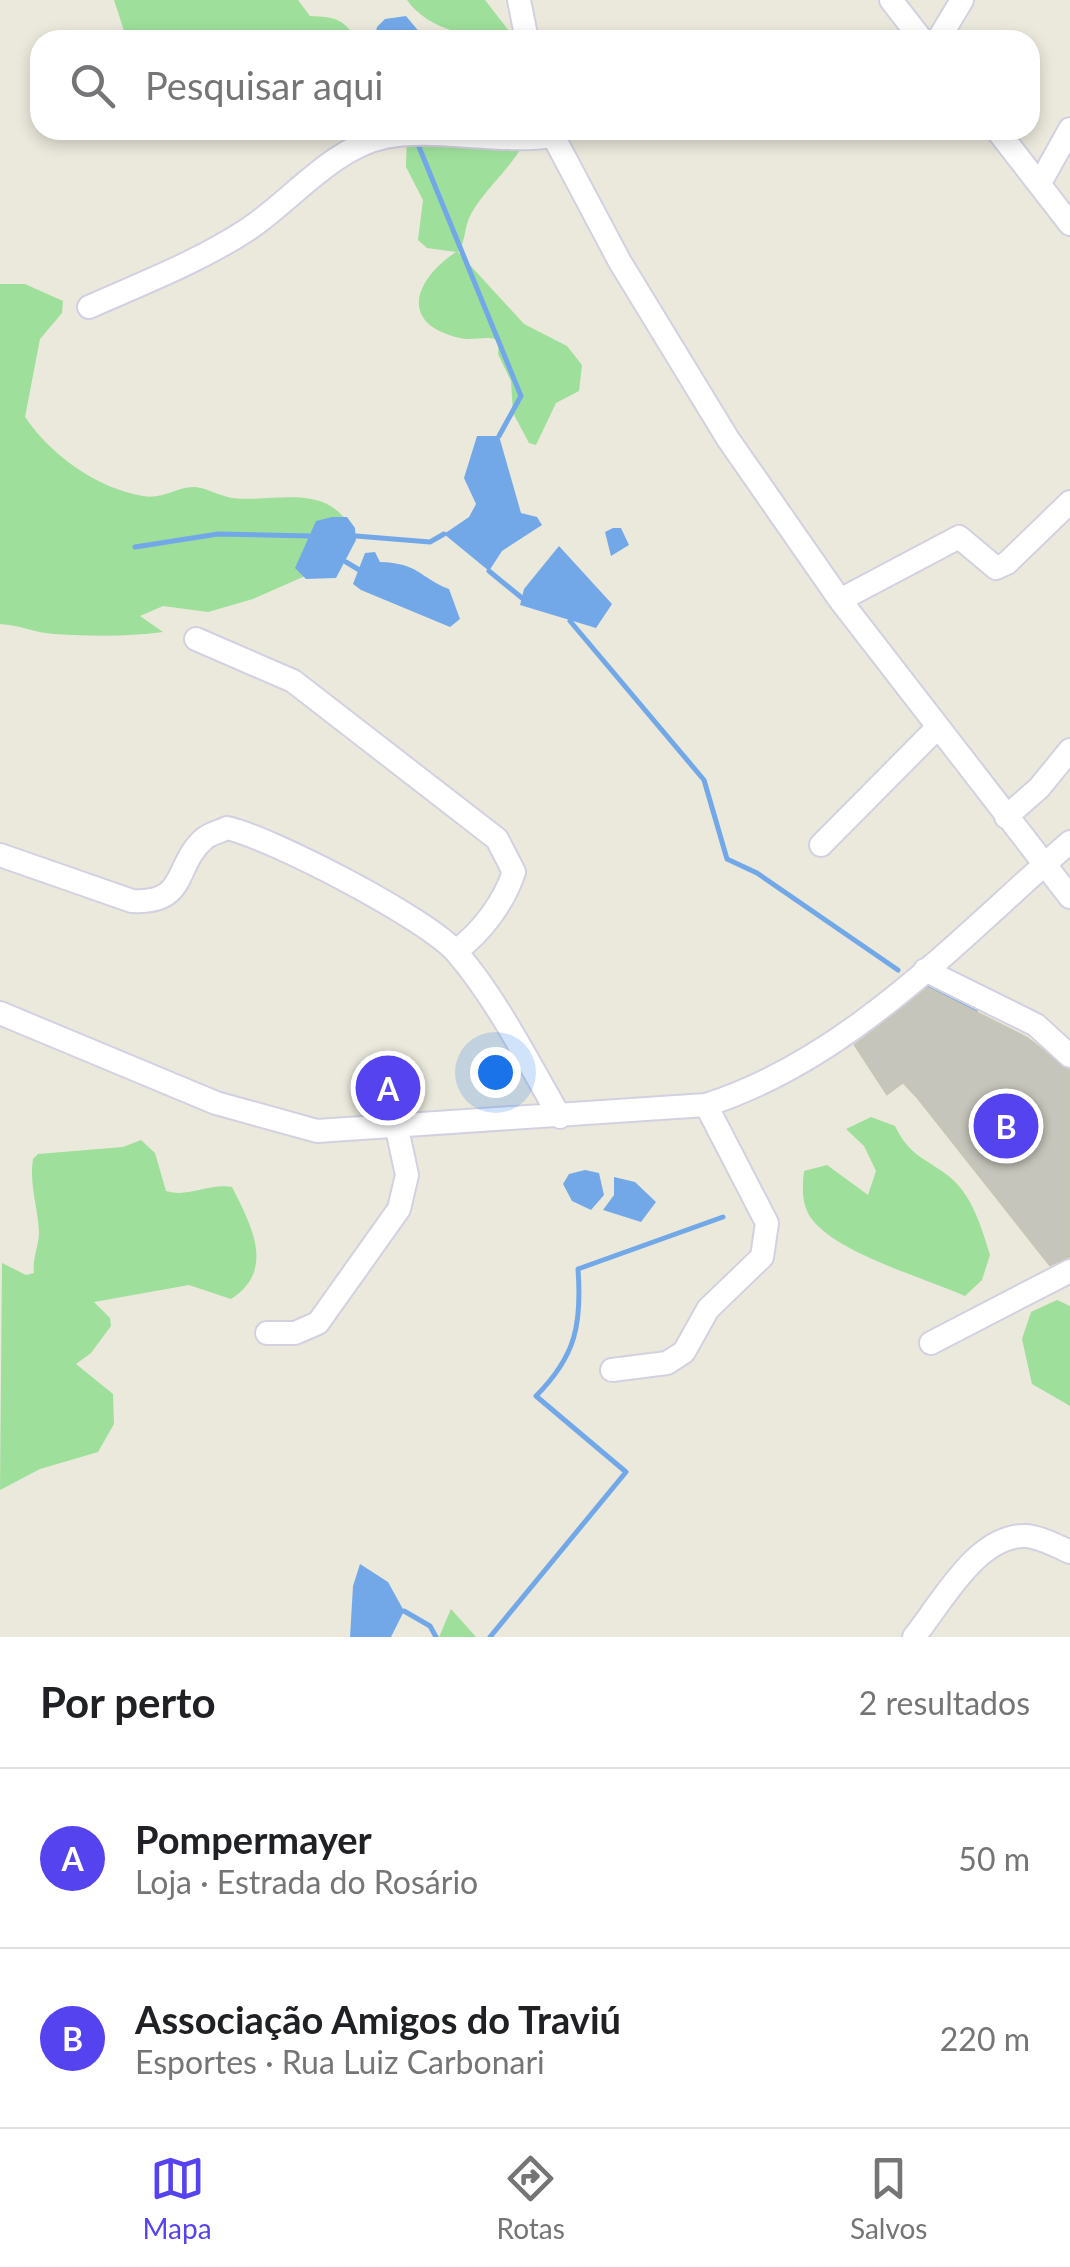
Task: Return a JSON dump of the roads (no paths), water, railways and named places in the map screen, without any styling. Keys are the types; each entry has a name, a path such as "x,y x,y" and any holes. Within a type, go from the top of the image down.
{"street":[{"path":"518,0 525,30"},
{"path":"890,0 914,30"},
{"path":"944,30 962,0"},
{"path":"1040,183 1070,129"},
{"path":"89,307 224,244 346,155 377,140"},
{"path":"555,140 620,262 728,439 936,729 1070,897"},
{"path":"1004,140 1070,224"},
{"path":"840,600 959,536 996,568 1007,563 1070,502"},
{"path":"196,639 293,680 497,839 514,872 510,887 474,938 456,951"},
{"path":"821,845 936,729"},
{"path":"1006,816 1039,788 1070,750"},
{"path":"0,855 132,901 154,902 172,892 205,838 227,828 282,848 424,926 456,951 560,1117"},
{"path":"0,1013 253,1116 317,1131 396,1129 706,1105 800,1065 926,970 1070,842"},
{"path":"926,970 1036,1025 1070,1056"},
{"path":"612,1370 667,1363 684,1352 708,1310 762,1257 768,1223 706,1105"},
{"path":"267,1333 295,1334 318,1323 398,1209 407,1174 396,1129"},
{"path":"931,1343 1070,1271"},
{"path":"914,1637 984,1551 1010,1538 1029,1536 1070,1552"}],"water":[{"path":"406,16 418,30 376,30 385,19"},
{"path":"477,436 499,436 521,513 537,517 542,525 502,551 489,571 444,534 469,517 476,504 464,478"},
{"path":"347,517 355,528 356,540 336,578 306,579 295,568 316,521"},
{"path":"621,528 629,545 611,556 605,532"},
{"path":"559,546 612,604 596,628 520,605 524,589"},
{"path":"375,552 380,562 411,568 449,589 460,619 450,627 353,584 365,553"},
{"path":"585,1170 599,1173 604,1195 591,1210 572,1201 563,1184 569,1174"},
{"path":"614,1177 635,1182 656,1202 641,1222 603,1210 614,1195"},
{"path":"360,1564 388,1582 404,1611 391,1637 350,1637 353,1586"}],"waterway":[{"path":"417,142 521,396 499,436"},
{"path":"135,547 218,534 310,536"},
{"path":"356,536 430,542 444,534"},
{"path":"346,562 361,571"},
{"path":"489,571 522,598"},
{"path":"570,621 704,780 727,859 757,873 898,970"},
{"path":"927,988 975,1012"},
{"path":"490,1637 626,1472 536,1396 560,1367 574,1338 579,1306 578,1269 723,1217"},
{"path":"404,1611 430,1626 436,1637"}],"place":[{"name":"Pompermayer","path":"388,1088"},
{"name":"Associação Amigos do Traviú","path":"1006,1126"}]}
